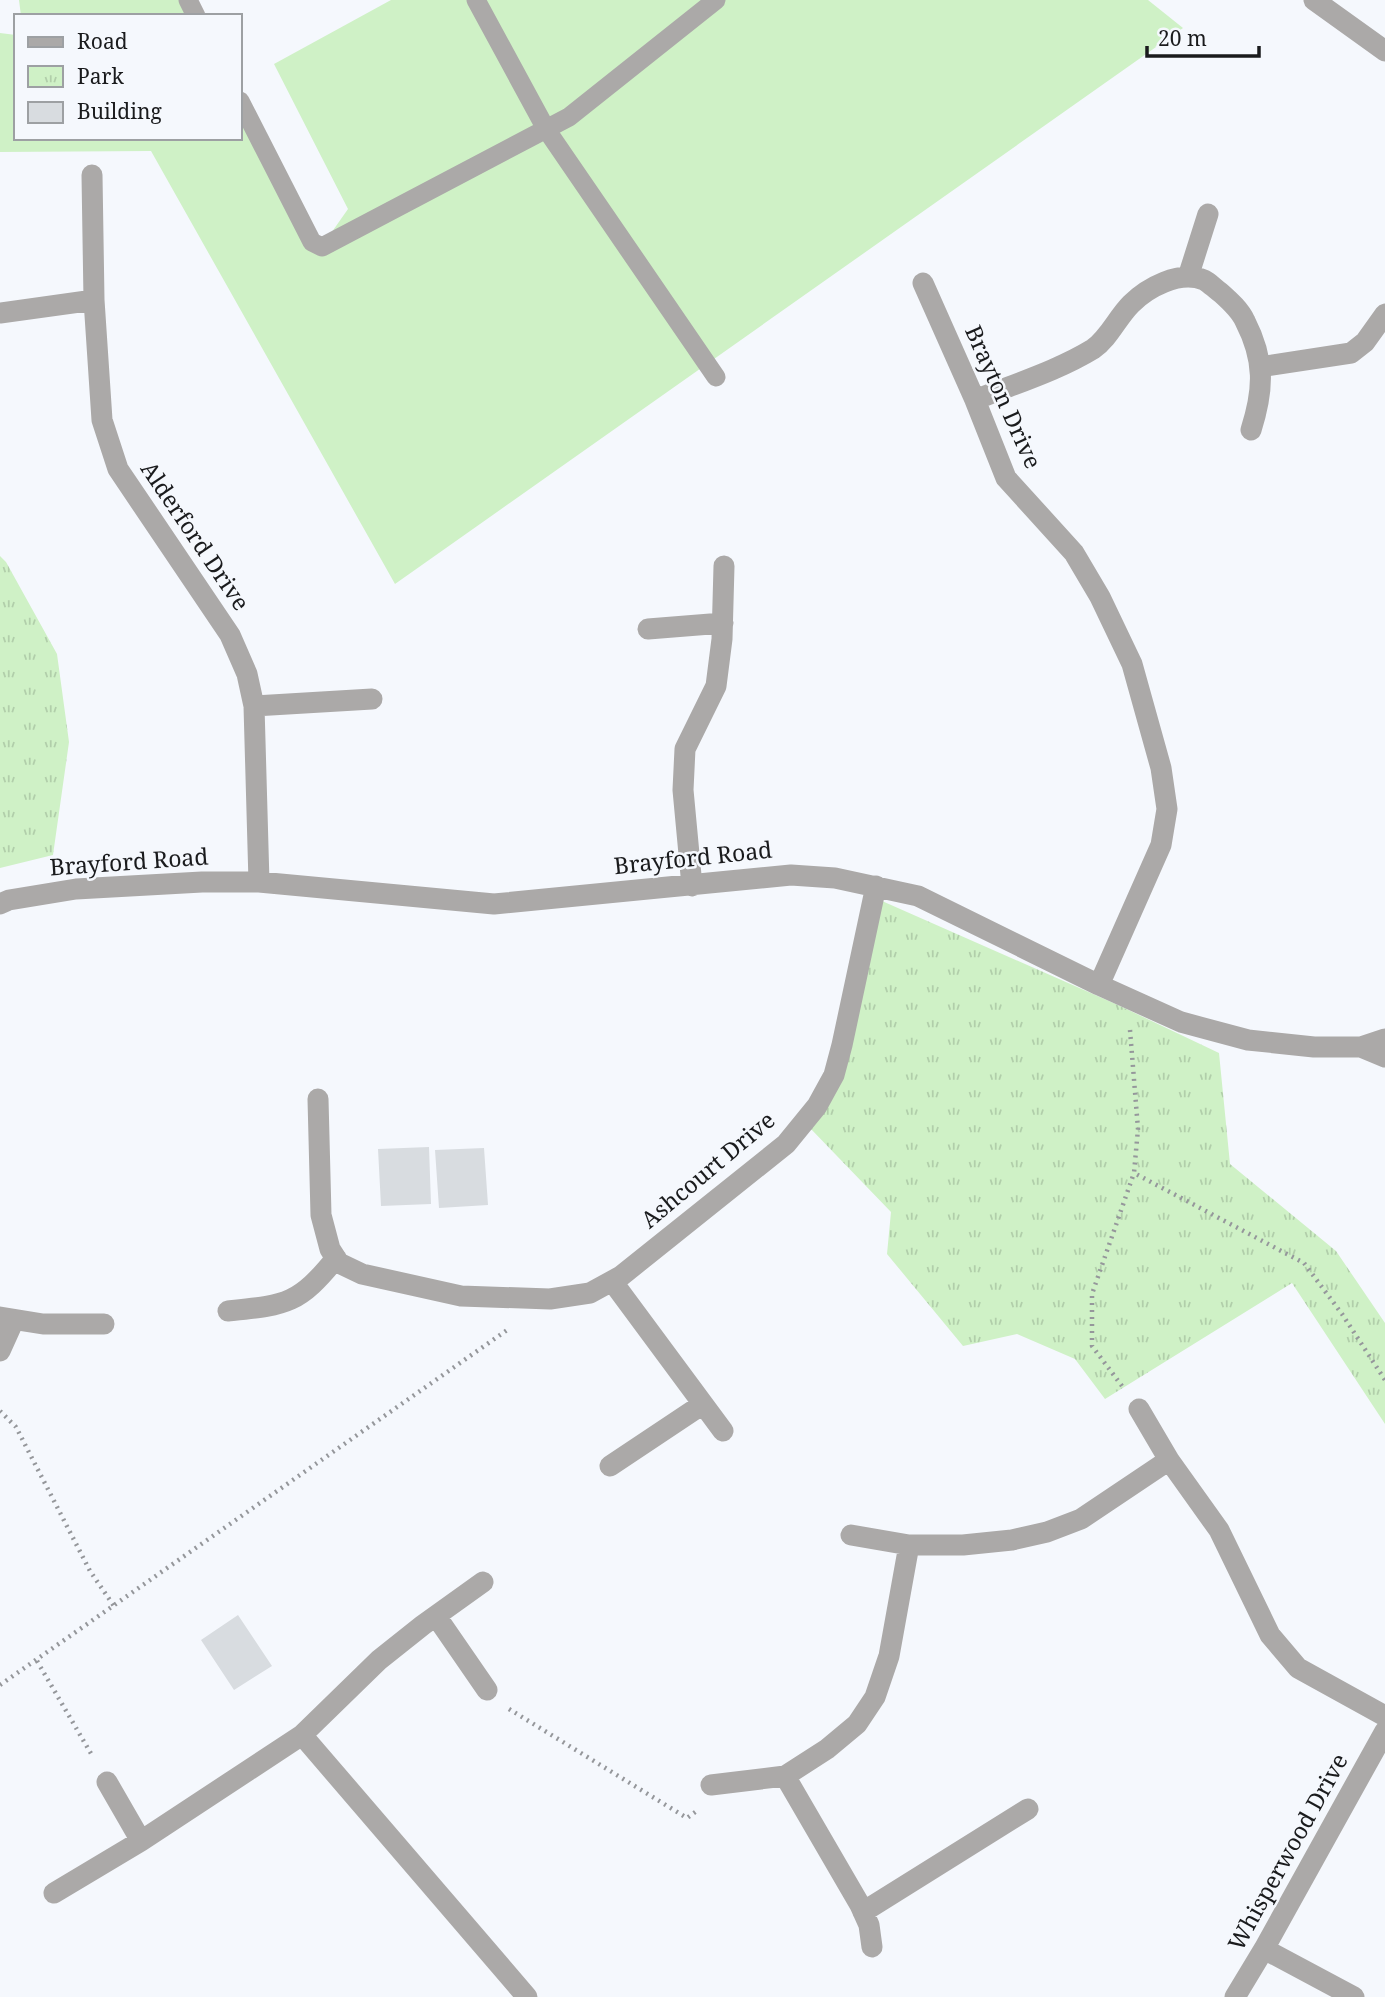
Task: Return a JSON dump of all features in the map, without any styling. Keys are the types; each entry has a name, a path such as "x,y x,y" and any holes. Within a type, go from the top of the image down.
{"street":[{"path":"1314,0 1385,51"},
{"name":"Alderford Drive","path":"92,176 94,300 103,420 118,469 230,635 247,674 254,706 259,882"},
{"path":"1188,277 1208,214"},
{"path":"975,400 1078,358 1099,345 1129,306 1145,292 1168,281 1188,277 1204,280 1227,298 1242,315 1253,336 1262,384 1251,430"},
{"name":"Brayton Drive","path":"923,283 1006,478 1074,553 1100,597 1132,664 1161,768 1167,809 1161,845 1099,985"},
{"path":"0,313 94,300"},
{"path":"1260,367 1350,354 1366,342 1385,314"},
{"path":"692,886 682,790 685,749 716,686 723,623 724,566"},
{"path":"648,629 723,623"},
{"path":"254,706 372,699"},
{"name":"Brayford Road","path":"0,904 76,888 202,882 259,882 494,904 790,875 835,878 918,896 1099,985 1181,1021 1248,1040 1314,1047 1361,1047 1385,1039"},
{"name":"Ashcourt Drive","path":"336,1258 362,1274 450,1293 529,1298 550,1299 590,1293 621,1276 786,1144 817,1106 834,1074 842,1045 876,886"},
{"name":"Brayford Road","path":"1361,1047 1385,1057"},
{"path":"228,1311 276,1306 293,1299 314,1285 336,1258 330,1249 321,1215 318,1099"},
{"path":"612,1281 723,1431"},
{"path":"0,1350 7,1318 43,1324 104,1324"},
{"path":"610,1466 703,1404"},
{"path":"1139,1409 1169,1460 1219,1530 1270,1635 1298,1668 1385,1716"},
{"path":"850,1535 909,1545 963,1545 1012,1540 1047,1532 1081,1519 1169,1460"},
{"path":"711,1785 785,1776 827,1749 857,1724 875,1697 889,1656 909,1545"},
{"path":"54,1893 141,1841 302,1735 380,1660 483,1582"},
{"path":"436,1616 487,1690"},
{"name":"Whisperwood Drive","path":"1235,1997 1385,1731"},
{"path":"302,1735 527,1997"},
{"path":"785,1776 863,1912 869,1925 872,1947"},
{"path":"107,1782 141,1841"},
{"path":"863,1912 1028,1809"},
{"path":"1264,1949 1354,1997"}],"lane":[{"path":"476,0 546,129 716,377"},
{"path":"242,105 312,242 322,247 569,117 716,0"}],"path":[{"path":"1128,998 1138,1129 1134,1173 1092,1294 1092,1346 1139,1409"},
{"path":"1134,1173 1304,1262 1385,1380"},
{"path":"0,1685 515,1324 529,1298"},
{"path":"0,1411 16,1427 90,1571 114,1606"},
{"path":"37,1661 107,1782"},
{"path":"487,1690 509,1709 687,1818 702,1806 711,1785"}],"green space":[{"path":"19,0 191,0 198,14 21,14"},
{"path":"391,0 1148,0 1183,28 395,584 151,151 0,152 0,33 14,35 14,140 242,140 242,96 322,246 348,209 274,64"},
{"path":"0,556 6,562 57,654 69,742 53,855 0,868"},
{"path":"882,901 1118,1005 1219,1053 1230,1164 1336,1251 1385,1323 1385,1424 1292,1283 1105,1399 1075,1359 1017,1334 963,1346 887,1254 891,1212 810,1128"}],"building":[{"path":"429,1147 431,1204 381,1206 378,1149"},
{"path":"484,1148 488,1205 439,1208 435,1150"},
{"path":"238,1615 272,1666 234,1690 201,1640"}]}
